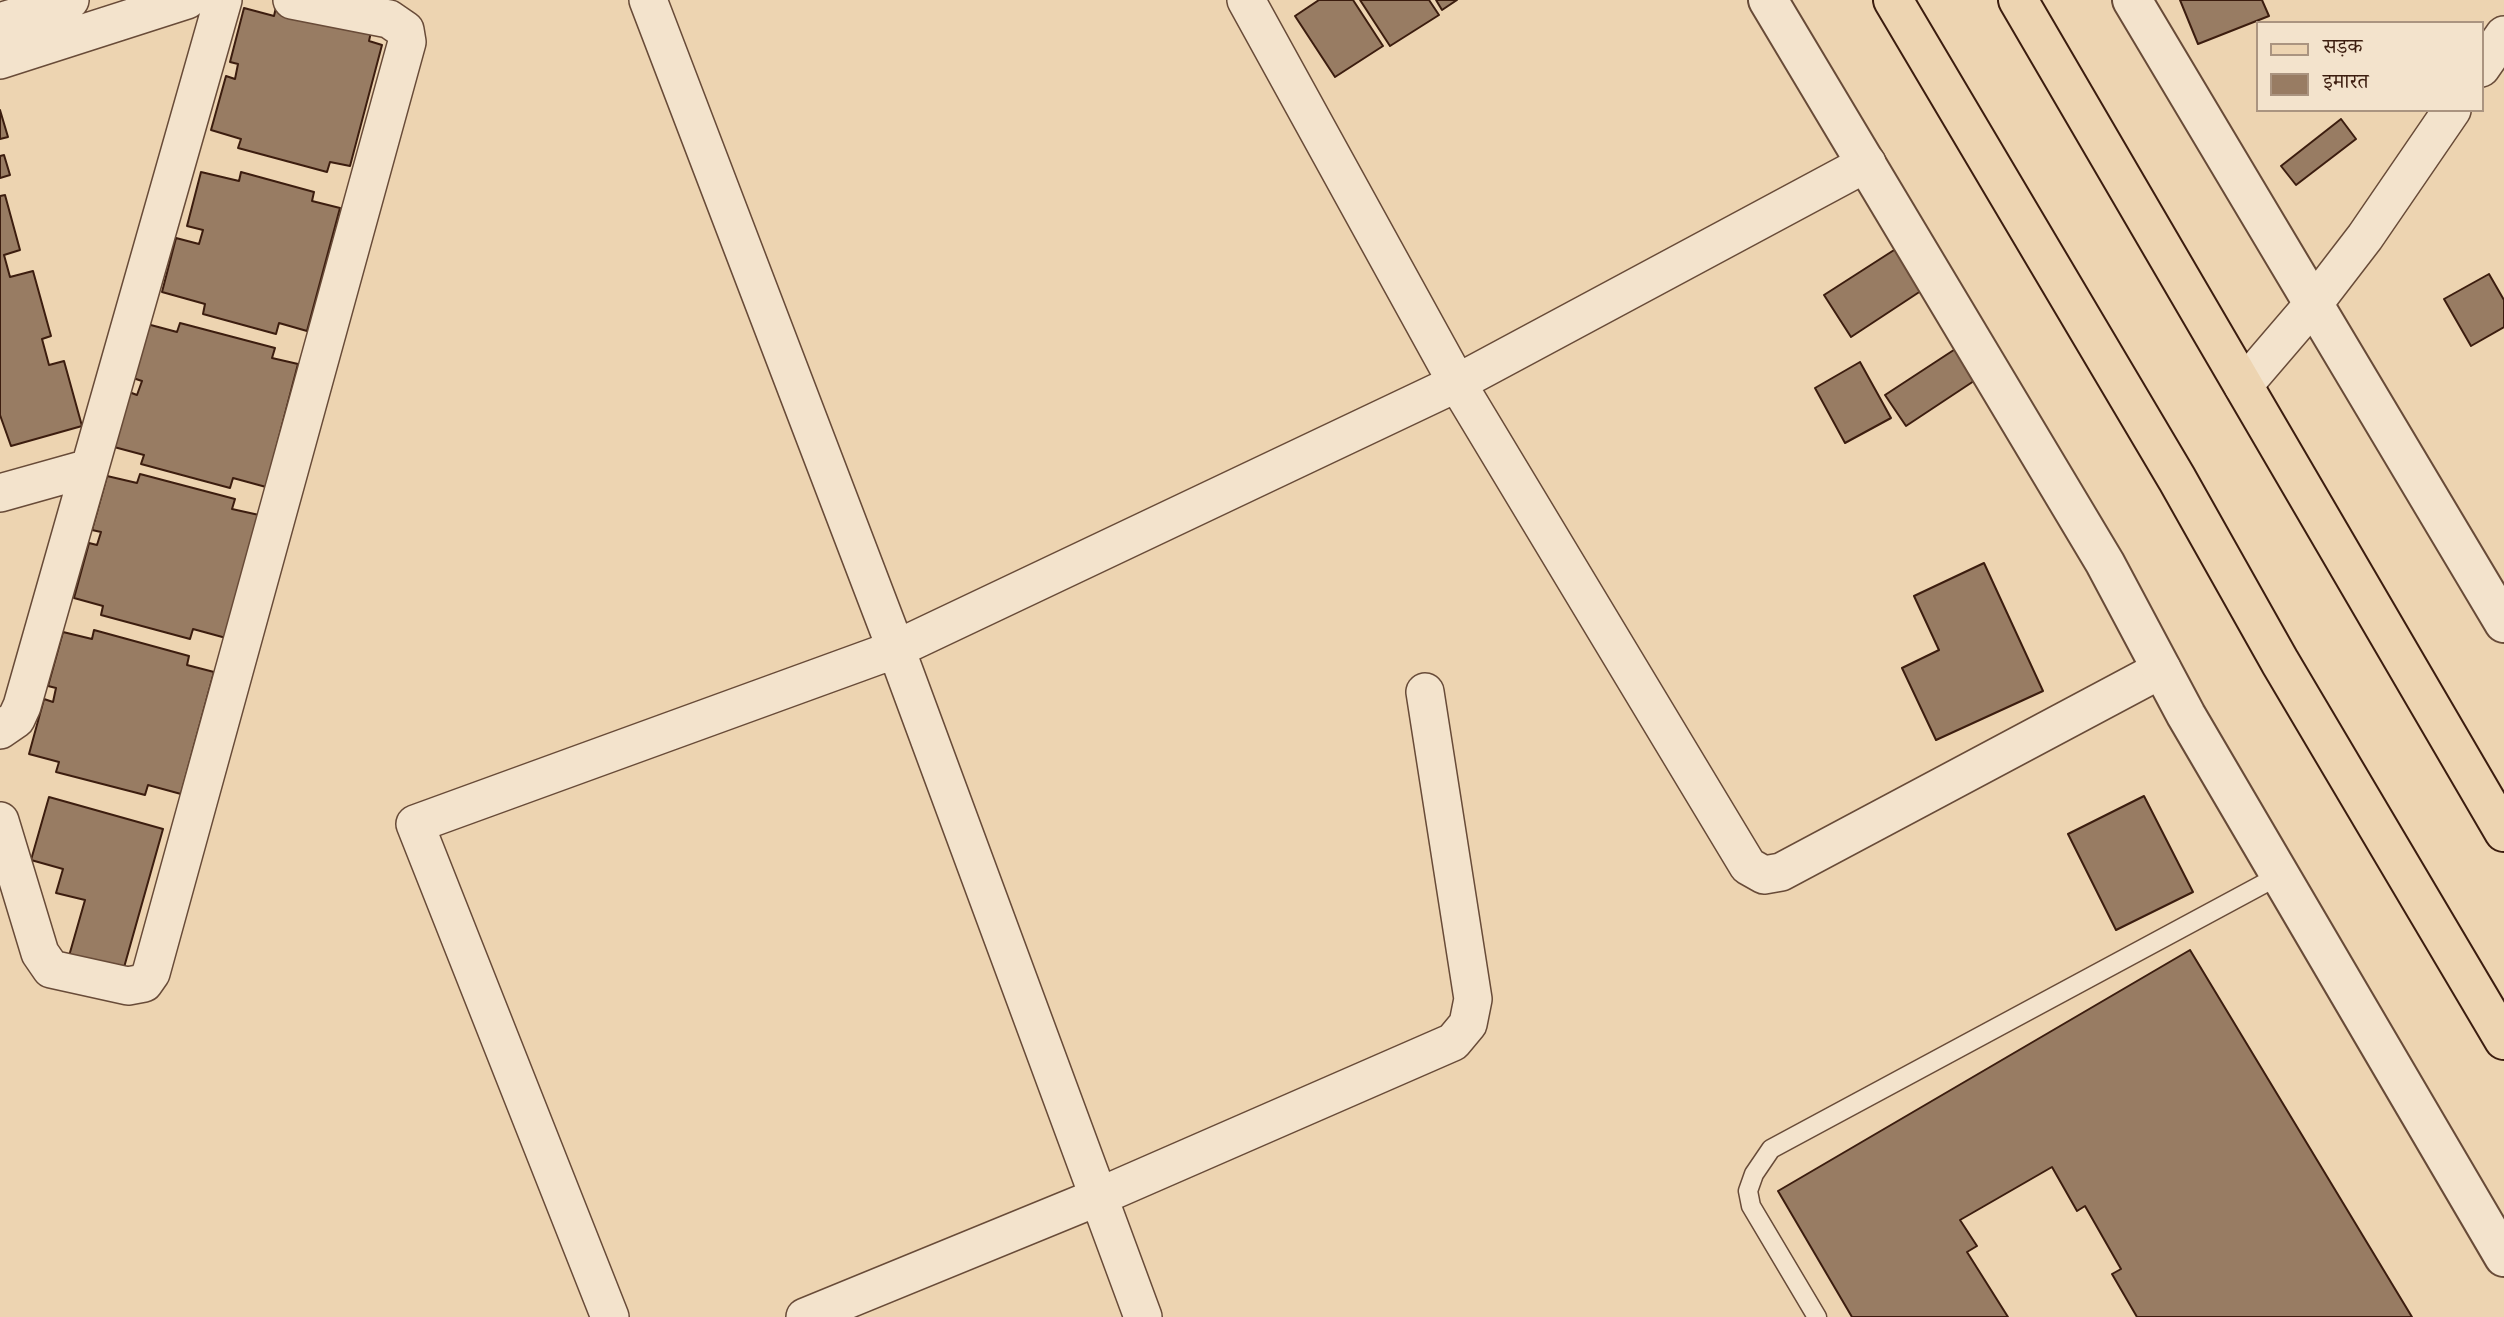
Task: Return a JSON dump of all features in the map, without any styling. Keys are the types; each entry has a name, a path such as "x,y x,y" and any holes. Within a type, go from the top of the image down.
{"main road":[{"path":"1893,0 2177,479 2280,662 2504,1040"},
{"path":"2018,0 2504,832"}],"street":[{"path":"0,22 70,0"},
{"path":"0,60 187,0"},
{"path":"0,730 16,719 22,706 223,0"},
{"path":"0,821 40,953 51,969 128,986 144,984 151,973 407,42 405,30 389,19 292,0"},
{"path":"648,0 896,649 1143,1317"},
{"path":"1246,0 1457,383 1748,866 1764,875 1781,872 2162,669"},
{"path":"1768,0 2105,563 2162,669 2280,875 2504,1256"},
{"path":"2133,0 2504,623"},
{"path":"2483,65 2504,35"},
{"path":"2243,386 2315,302 2365,237 2451,112"},
{"path":"610,1317 415,824 896,649 1457,383 1867,163"},
{"path":"0,493 89,468"},
{"path":"805,1317 1098,1197 1453,1042 1468,1024 1473,999 1426,692"}],"lane":[{"path":"1817,1317 1751,1206 1748,1191 1754,1174 1771,1149 2280,875"}],"building":[{"path":"1319,0 1353,0 1383,46 1335,77 1295,16"},
{"path":"1360,0 1429,0 1439,15 1390,46"},
{"path":"1436,0 1457,0 1442,10"},
{"path":"2180,0 2262,0 2269,16 2198,44"},
{"path":"276,7 371,32 369,41 382,45 350,166 330,162 327,172 238,148 241,139 211,130 226,76 235,79 238,64 230,62 244,8 274,16"},
{"path":"0,110 8,137 0,139"},
{"path":"2341,119 2356,139 2296,185 2281,166"},
{"path":"4,155 10,175 0,178 0,156"},
{"path":"201,172 239,181 241,172 314,192 312,201 340,208 307,331 279,323 276,334 203,314 205,304 162,292 176,238 199,244 203,230 187,226"},
{"path":"5,195 20,250 4,255 10,277 33,271 51,336 42,339 49,365 64,361 82,426 11,446 0,415 0,196"},
{"path":"1905,243 1933,283 1851,337 1824,295"},
{"path":"2489,274 2504,300 2504,327 2471,346 2444,299"},
{"path":"180,323 275,348 272,358 298,364 266,487 233,478 230,488 141,464 144,455 114,447 129,392 137,395 142,381 133,378 147,324 177,332"},
{"path":"1966,342 1986,373 1906,426 1885,395"},
{"path":"1860,362 1891,418 1845,443 1815,388"},
{"path":"140,474 235,499 232,509 259,515 226,638 193,629 190,639 101,615 103,606 74,598 89,543 97,545 101,532 92,530 107,476 137,483"},
{"path":"1984,563 2043,691 1936,740 1902,668 1939,650 1914,596"},
{"path":"94,630 189,656 187,665 214,672 181,794 148,785 145,795 56,772 59,762 29,754 44,699 53,702 56,688 48,686 63,632 92,639"},
{"path":"2144,796 2193,892 2116,930 2068,834"},
{"path":"49,797 163,829 123,971 69,956 85,900 56,893 63,869 31,860"},
{"path":"2190,950 2412,1317 2137,1317 2112,1274 2121,1269 2085,1206 2077,1211 2052,1167 1960,1220 1977,1246 1967,1252 2008,1317 1852,1317 1778,1191"}]}
